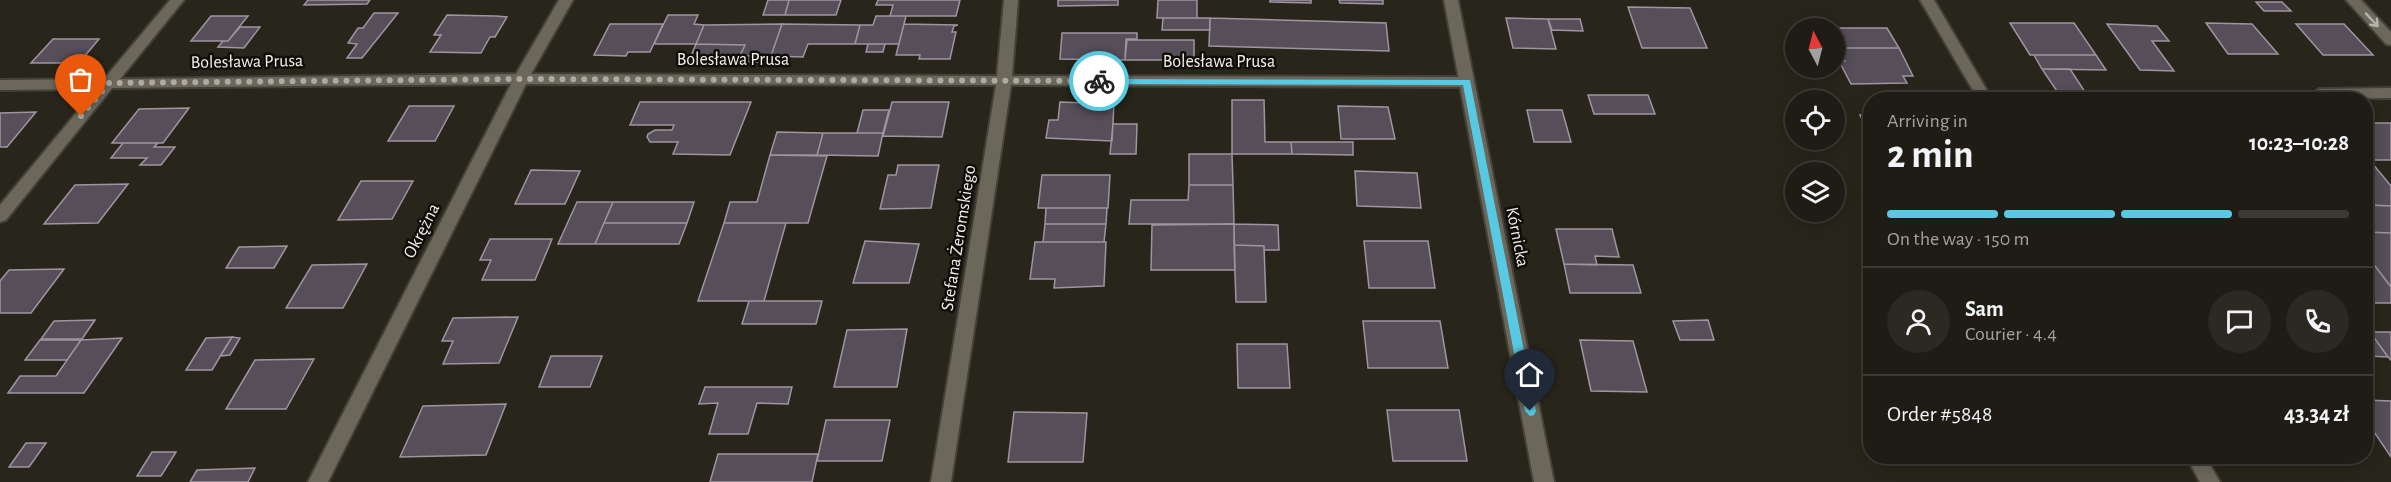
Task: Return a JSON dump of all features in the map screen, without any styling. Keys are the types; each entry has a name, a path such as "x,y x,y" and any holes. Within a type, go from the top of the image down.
{"street":[{"path":"0,216 177,0"},
{"name":"Okrężna","path":"318,482 520,79 566,0"},
{"name":"Stefana Żeromskiego","path":"941,482 1004,80 1011,0"},
{"name":"Kórnicka","path":"1451,0 1544,482"},
{"path":"1927,0 1981,92"},
{"path":"2353,0 2391,40"},
{"name":"Bolesława Prusa","path":"0,85 520,79 1467,82"},
{"path":"2373,93 2391,93"},
{"path":"2200,464 2210,482"}],"building":[{"path":"308,0 370,0 367,4 304,5"},
{"path":"768,0 789,0 785,15 763,15"},
{"path":"789,0 841,0 836,15 785,15"},
{"path":"878,0 960,0 956,16 890,16 893,5 876,5"},
{"path":"1058,0 1118,0 1118,5 1058,6"},
{"path":"1158,0 1197,0 1197,18 1157,18"},
{"path":"1270,0 1311,0 1311,3 1270,2"},
{"path":"1339,0 1383,0 1383,4 1340,3"},
{"path":"2256,2 2282,2 2291,11 2264,11"},
{"path":"1628,7 1690,8 1707,48 1642,48"},
{"path":"374,13 398,13 362,58 347,58 357,44 348,43 358,28 363,28"},
{"path":"447,15 507,17 495,37 490,37 481,53 430,52 441,35 434,35"},
{"path":"668,15 698,15 694,24 704,25 696,44 654,44"},
{"path":"211,16 248,16 228,41 191,41"},
{"path":"876,16 906,16 899,44 855,44 860,25 873,25"},
{"path":"1163,18 1210,18 1210,30 1162,30"},
{"path":"1210,18 1386,23 1389,51 1209,46"},
{"path":"1506,18 1548,19 1556,49 1513,48"},
{"path":"1548,19 1580,19 1583,31 1552,30"},
{"path":"2010,23 2074,23 2096,55 2030,55"},
{"path":"2206,23 2252,24 2278,54 2228,54"},
{"path":"610,24 663,24 650,52 628,52 626,56 594,55"},
{"path":"782,24 860,25 855,44 808,44 803,57 771,56"},
{"path":"782,24 771,56 740,56 745,45 696,44 704,25"},
{"path":"904,24 958,25 954,26 952,32 956,32 950,59 919,59 920,55 896,55"},
{"path":"2107,24 2157,26 2169,41 2152,41 2174,71 2140,70"},
{"path":"2296,24 2344,24 2373,55 2323,55"},
{"path":"240,27 260,27 244,48 218,47 223,41 228,41"},
{"path":"1845,28 1887,28 1899,48 1845,48"},
{"path":"1062,33 1137,33 1137,39 1126,39 1125,60 1060,59"},
{"path":"53,39 99,39 79,63 31,63"},
{"path":"1127,40 1194,40 1194,60 1125,60"},
{"path":"696,44 745,45 740,56 771,56 769,62 688,63"},
{"path":"868,44 885,44 883,52 866,52"},
{"path":"1845,48 1899,48 1913,76 1903,76 1907,83 1851,84 1845,72"},
{"path":"2034,55 2096,55 2106,70 2042,69"},
{"path":"2042,69 2070,69 2085,92 2058,92"},
{"path":"1588,95 1648,95 1655,114 1594,114"},
{"path":"1232,100 1264,100 1265,142 1291,142 1292,154 1232,154"},
{"path":"640,102 751,102 730,155 673,154 678,142 650,142 648,134 655,130 672,130 674,125 630,125"},
{"path":"892,102 949,102 942,137 883,136"},
{"path":"1060,102 1114,104 1112,141 1046,138 1049,120 1058,120"},
{"path":"409,106 454,106 435,141 388,141"},
{"path":"1338,106 1388,107 1395,139 1341,139"},
{"path":"189,108 163,143 112,143 139,109"},
{"path":"863,110 889,110 883,133 857,133"},
{"path":"1527,110 1562,110 1571,142 1534,142"},
{"path":"36,112 7,147 0,147 0,113"},
{"path":"2373,123 2391,123 2391,160 2373,160"},
{"path":"1113,124 1137,124 1136,154 1110,154"},
{"path":"777,132 823,133 817,155 770,155"},
{"path":"823,133 883,133 878,156 817,155"},
{"path":"1291,142 1353,142 1353,155 1292,154"},
{"path":"123,143 158,143 154,147 175,147 161,165 140,165 147,158 111,158"},
{"path":"1189,154 1232,154 1233,185 1189,185"},
{"path":"770,155 827,156 808,223 724,223 730,202 757,202"},
{"path":"2373,164 2391,186 2391,206 2373,205"},
{"path":"898,165 939,165 931,208 880,209 888,175 896,175"},
{"path":"531,170 580,171 565,204 515,204"},
{"path":"1355,171 1417,173 1421,208 1357,206"},
{"path":"1042,175 1110,175 1108,208 1038,208"},
{"path":"361,181 413,181 392,219 338,220"},
{"path":"128,184 98,223 44,224 75,185"},
{"path":"1189,185 1233,185 1234,224 1129,224 1131,200 1188,200"},
{"path":"577,202 613,202 595,244 558,244"},
{"path":"613,202 694,202 687,223 604,223"},
{"path":"2373,205 2391,206 2391,233 2373,232"},
{"path":"1046,208 1107,208 1106,224 1045,224"},
{"path":"604,223 687,223 679,244 595,244"},
{"path":"724,223 786,223 764,301 698,301"},
{"path":"1045,224 1106,224 1104,242 1043,242"},
{"path":"1234,224 1278,225 1279,250 1264,250 1264,246 1234,245"},
{"path":"1234,224 1235,270 1151,270 1152,225"},
{"path":"1556,229 1612,229 1619,257 1595,256 1597,265 1564,264"},
{"path":"2373,232 2391,233 2391,287 2373,263"},
{"path":"490,239 552,239 535,280 482,280 491,260 480,260"},
{"path":"865,241 919,244 909,283 853,283"},
{"path":"1364,241 1428,241 1435,288 1369,288"},
{"path":"1035,242 1106,242 1104,286 1054,288 1055,279 1030,279"},
{"path":"1234,245 1264,246 1266,302 1236,302"},
{"path":"287,246 274,268 226,268 239,247"},
{"path":"2373,263 2391,287 2391,303 2373,303"},
{"path":"367,264 343,308 286,308 312,265"},
{"path":"1564,264 1633,265 1641,293 1570,293"},
{"path":"64,269 31,313 0,313 0,281 9,270"},
{"path":"749,301 822,301 816,324 742,324"},
{"path":"518,317 499,363 443,364 453,341 442,341 453,318"},
{"path":"95,320 82,339 41,339 54,321"},
{"path":"1708,320 1714,340 1680,340 1673,321"},
{"path":"1363,321 1440,321 1448,368 1368,368"},
{"path":"907,329 897,387 834,387 847,330"},
{"path":"2373,332 2391,332 2391,360 2373,336"},
{"path":"2373,336 2388,357 2373,356"},
{"path":"232,337 240,338 230,355 220,356"},
{"path":"232,337 212,370 186,370 206,338"},
{"path":"122,338 84,393 8,393 20,376 56,376 81,340"},
{"path":"40,340 81,340 67,360 25,360"},
{"path":"1580,340 1633,341 1647,392 1591,391"},
{"path":"1237,344 1287,344 1290,388 1238,388"},
{"path":"551,356 602,356 590,387 539,387"},
{"path":"314,359 286,409 226,409 255,360"},
{"path":"705,387 792,387 788,404 757,403 748,434 709,434 718,403 699,404"},
{"path":"2373,400 2391,401 2391,457 2373,430"},
{"path":"506,404 486,455 400,457 423,406"},
{"path":"1387,410 1459,410 1467,461 1393,461"},
{"path":"1014,412 1087,413 1083,462 1008,462"},
{"path":"826,420 890,420 882,461 817,461"},
{"path":"26,443 46,443 29,467 9,467"},
{"path":"152,452 176,452 161,476 137,476"},
{"path":"718,454 818,454 812,482 710,482"},
{"path":"255,468 248,482 190,482 197,470"}],"way so far":[{"path":"81,116 109,83 520,79 1099,81"}],"route":[{"path":"1099,81 1467,82 1530,411"}]}
